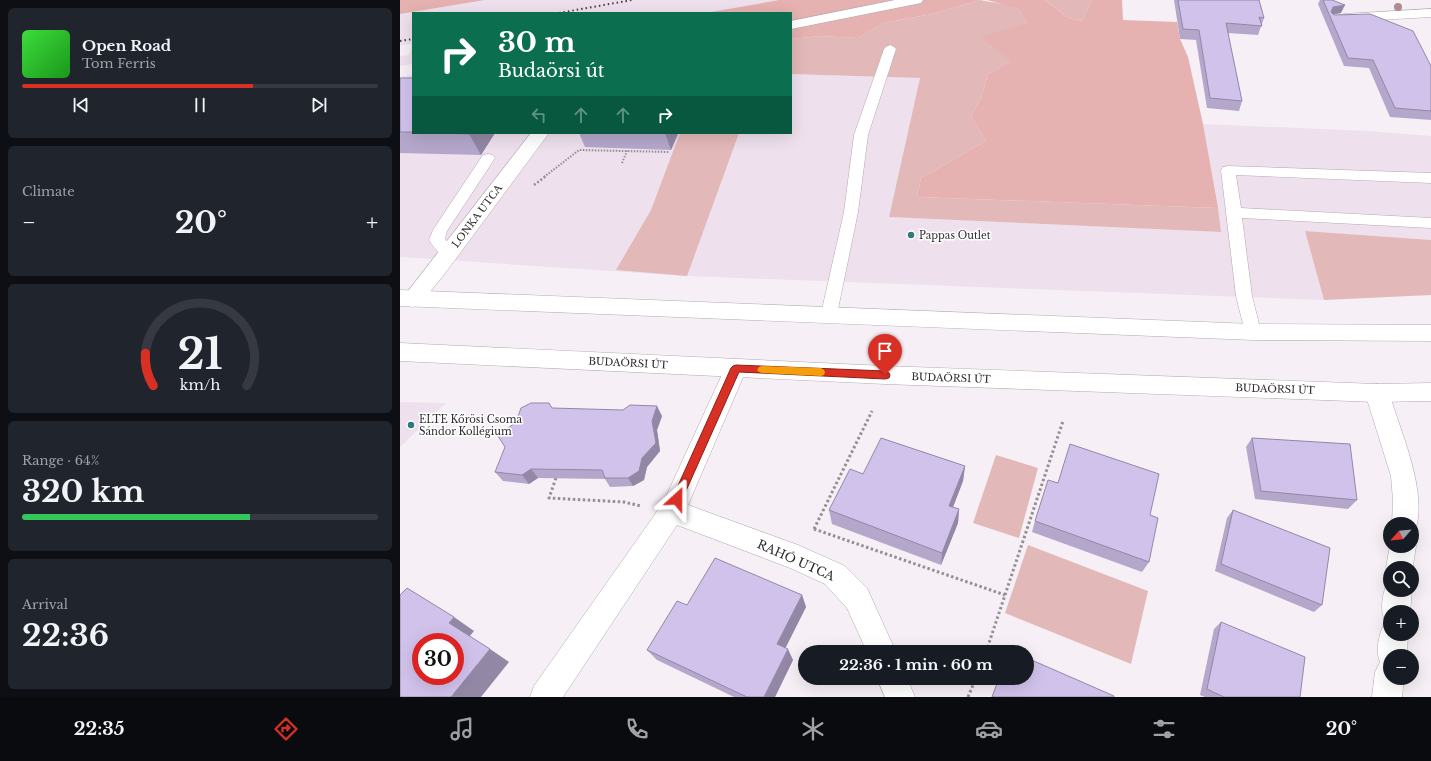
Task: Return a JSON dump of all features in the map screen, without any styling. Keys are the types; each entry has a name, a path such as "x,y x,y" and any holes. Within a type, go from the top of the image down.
{"main road":[{"path":"792,25 916,0"},
{"path":"1336,19 1429,17"},
{"name":"LONKA UTCA","path":"406,298 449,253 539,134"},
{"path":"406,298 1253,332 1431,333"},
{"name":"BUDAÖRSI ÚT","path":"400,352 736,368 1377,393 1431,392"},
{"path":"545,697 672,511 736,368"},
{"path":"1377,393 1403,476 1406,500 1405,517"},
{"name":"RAHÓ UTCA","path":"672,511 798,558 835,574 857,598 879,645"},
{"path":"895,685 900,697"},
{"path":"1388,697 1389,685"}],"lane":[{"path":"829,314 851,212 861,135 890,49"},
{"path":"449,253 437,240 440,230 488,158"},
{"path":"1253,332 1244,296 1228,170 1431,178"},
{"path":"1234,213 1431,223"}],"path":[{"path":"533,186 579,150 669,152"},
{"path":"622,163 627,151"},
{"path":"872,410 814,529 1005,595"},
{"path":"988,645 1063,422"},
{"path":"556,478 549,498 624,502 633,504"},
{"path":"968,697 973,685"}],"shaded area":[{"path":"400,0 485,0 412,12 400,14"},
{"path":"485,0 779,0 711,12 412,12"},
{"path":"779,0 980,0 932,14 883,23 858,38 820,36 792,39 792,12 711,12"},
{"path":"980,0 1019,9 1026,23 1013,62 988,74 981,98 971,116 986,141 921,178 917,197 1218,208 1221,232 889,217 920,78 792,74 792,39 820,36 858,38 883,23 932,14"},
{"path":"987,0 1045,0 1068,18 1082,21 1092,0 1122,0 1123,20 1177,22 1180,39 1188,57 1203,124 1218,208 917,197 921,178 986,141 971,116 981,98 988,74 1012,62 981,37 1026,23 1019,9"},
{"path":"1045,0 1092,0 1082,21 1068,18"},
{"path":"412,12 412,44 400,45 400,14"},
{"path":"412,44 412,64 400,66 400,56 409,55"},
{"path":"792,74 920,78 889,217 1221,232 1203,124 1369,131 1431,136 1431,240 1305,231 1324,300 687,276 400,257 400,77 412,75 412,134 792,134"},
{"path":"680,134 739,134 687,276 616,270 651,210"},
{"path":"1305,231 1431,240 1431,295 1324,300"},
{"name":"ELTE Kőrösi Csoma Sándor Kollégium","path":"400,402 446,403 400,447"},
{"path":"996,455 1038,468 1019,538 973,523"},
{"path":"1028,545 1148,591 1131,664 1005,613"}],"building":[{"path":"1178,0 1259,0 1264,18 1259,17 1262,26 1226,23 1242,101 1210,98 1199,30 1183,29"},
{"path":"1323,0 1332,0 1345,5 1333,7 1331,12 1334,15 1370,14 1413,31 1431,66 1431,111 1395,108 1373,60 1348,58"},
{"path":"400,78 412,78 412,132 400,132"},
{"path":"531,403 549,403 552,408 623,410 630,405 657,406 652,421 656,443 642,458 639,471 628,478 605,478 602,470 531,469 522,475 495,472 505,447 498,436 516,422 521,408"},
{"path":"881,438 965,466 949,506 959,509 942,553 829,510 850,469 863,474"},
{"path":"1252,438 1350,444 1357,500 1261,491"},
{"path":"1070,444 1159,474 1150,515 1158,518 1149,562 1035,521 1048,480 1058,483"},
{"path":"1233,510 1330,548 1322,605 1221,564"},
{"path":"715,558 802,595 777,644 788,649 764,697 747,697 647,650 677,601 687,605"},
{"path":"407,588 454,617 449,623 490,649 464,681 464,633 412,633 412,685 461,685 451,697 400,697 400,595"},
{"path":"1221,622 1305,657 1300,697 1224,697 1207,689"},
{"path":"1034,661 1114,696 1114,697 992,697 996,685 1034,685"}],"railway":[{"path":"565,12 632,0"},
{"path":"400,41 412,39"}],"slow traffic":[{"path":"762,370 821,372"}],"place":[{"name":"Pappas Outlet","path":"911,235"},
{"name":"ELTE Kőrösi Csoma Sándor Kollégium","path":"411,425"}],"route":[{"path":"677,499 736,368 885,375"}]}
